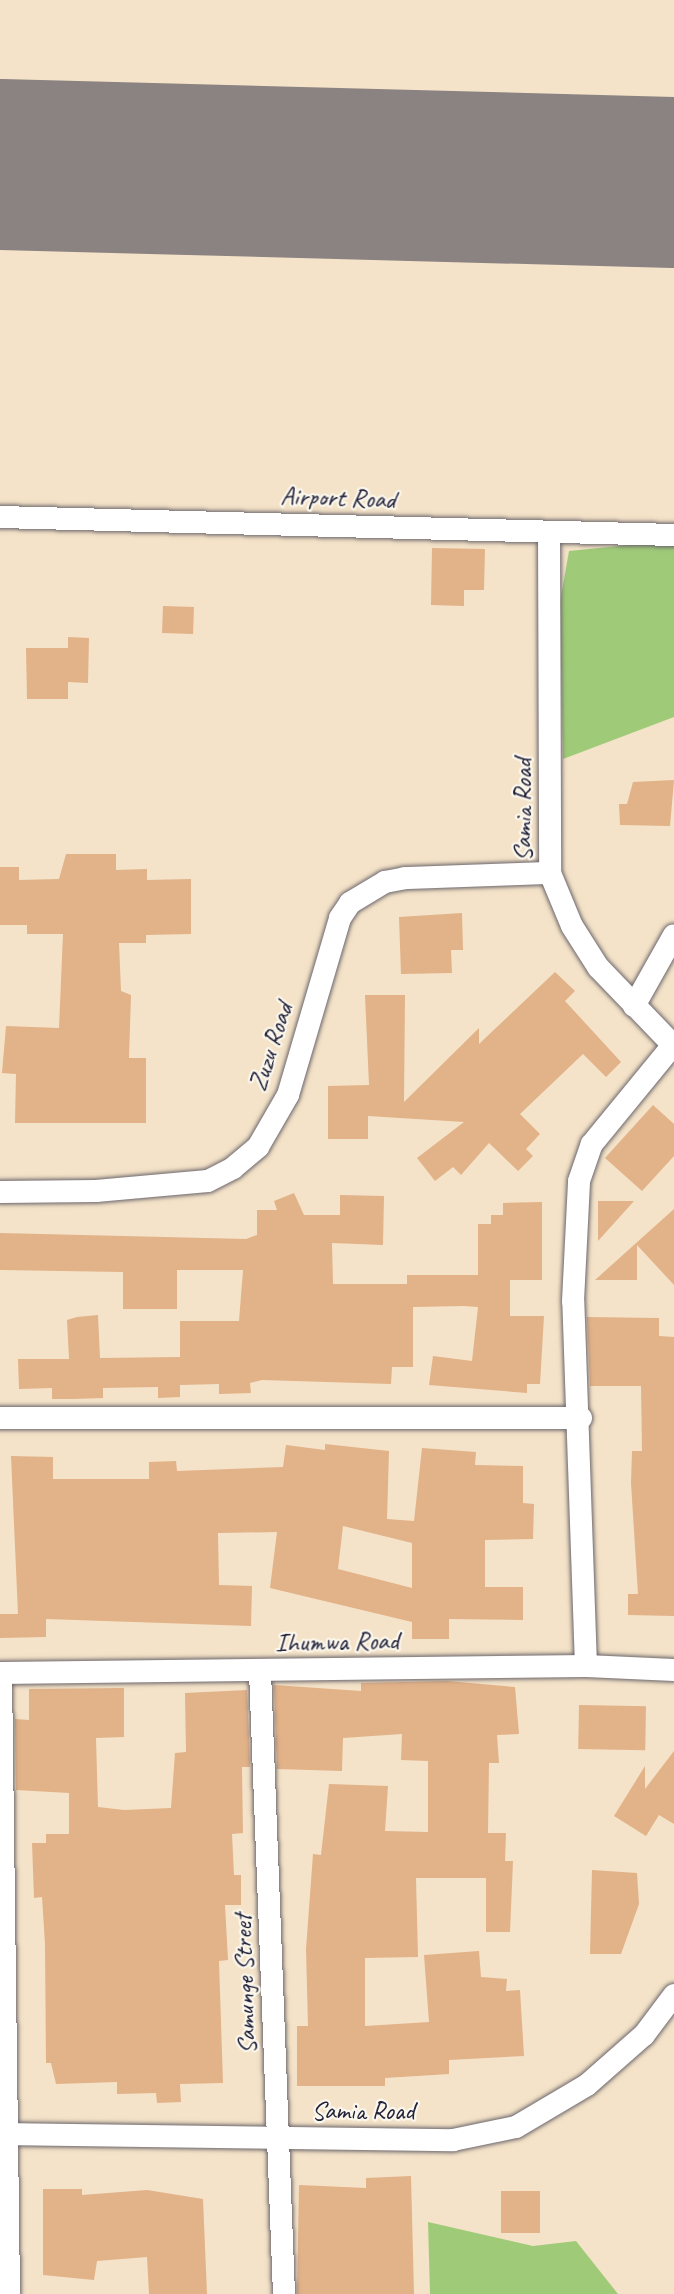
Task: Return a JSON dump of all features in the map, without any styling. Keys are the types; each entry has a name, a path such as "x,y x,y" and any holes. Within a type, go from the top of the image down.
{"street":[{"name":"Airport Road","path":"0,517 674,535"},
{"name":"Samia Road","path":"549,532 550,873 572,926 598,967 673,1045"},
{"name":"Zuzu Road","path":"0,1192 96,1191 208,1181 233,1168 258,1147 288,1095 340,918 350,903 385,882 405,878 550,873"},
{"path":"634,1006 674,935"},
{"path":"586,1666 581,1418 573,1301 579,1181 592,1144 673,1045"},
{"path":"0,1418 581,1418"},
{"name":"Ihumwa Road","path":"0,1673 260,1672 586,1666 674,1670"},
{"name":"Samunge Street","path":"260,1672 280,2140 284,2294"},
{"path":"0,1673 9,2294"},
{"name":"Samia Road","path":"5,2134 280,2140 453,2140 516,2127 587,2085 644,2035 674,1995"}],"green space":[{"path":"639,544 674,546 674,717 563,759 560,602 569,551"},
{"path":"428,2222 533,2246 576,2241 618,2294 430,2294"}],"building":[{"path":"432,548 485,549 484,590 464,590 464,606 431,605"},
{"path":"163,606 194,607 193,634 162,633"},
{"path":"68,637 89,638 88,683 68,682 68,699 27,699 26,648 68,648"},
{"path":"674,780 670,826 620,825 619,804 627,804 633,782"},
{"path":"66,854 116,854 116,870 147,869 147,880 191,879 191,934 146,935 146,943 119,943 121,991 131,995 129,1058 146,1058 146,1123 15,1123 16,1074 2,1073 6,1026 59,1028 63,934 27,934 27,925 0,925 0,867 19,867 19,880 59,879"},
{"path":"462,913 463,950 451,950 452,973 401,974 399,917"},
{"path":"555,972 575,991 565,1001 621,1062 606,1077 583,1054 520,1114 540,1134 526,1149 533,1156 518,1171 489,1143 461,1175 453,1167 435,1181 417,1158 464,1122 368,1116 368,1139 328,1139 328,1086 369,1085 365,995 405,995 404,1102 479,1028 479,1044"},
{"path":"653,1105 674,1124 674,1156 642,1191 605,1158"},
{"path":"294,1193 304,1215 340,1215 340,1195 384,1196 383,1245 332,1243 333,1284 407,1284 407,1275 478,1275 478,1224 491,1224 491,1215 503,1215 503,1203 542,1202 542,1280 510,1280 510,1316 544,1316 540,1384 527,1384 527,1393 429,1385 433,1356 472,1361 478,1307 464,1306 413,1307 413,1367 392,1367 391,1384 262,1380 250,1383 251,1393 219,1394 219,1384 180,1385 180,1397 158,1398 158,1387 103,1388 103,1398 74,1399 52,1399 52,1388 19,1389 18,1359 69,1359 67,1320 77,1317 98,1315 100,1358 180,1357 180,1321 239,1321 243,1270 177,1270 177,1309 123,1309 123,1272 0,1270 0,1233 246,1239 257,1235 257,1210 277,1210 274,1201"},
{"path":"598,1201 634,1201 598,1241"},
{"path":"674,1209 674,1285 637,1245 637,1280 595,1280"},
{"path":"587,1317 659,1318 659,1336 674,1337 674,1616 628,1615 628,1594 638,1594 631,1483 632,1451 642,1451 641,1386 590,1386"},
{"path":"325,1444 389,1451 387,1519 414,1521 422,1448 476,1452 475,1465 523,1466 523,1503 534,1504 533,1539 485,1540 485,1587 523,1587 523,1620 449,1619 449,1639 412,1639 412,1622 270,1588 277,1532 218,1533 219,1585 252,1586 251,1626 46,1619 46,1637 0,1638 0,1614 18,1614 11,1456 53,1457 53,1479 149,1479 149,1462 176,1461 177,1471 283,1467 286,1445 325,1450","holes":["343,1526 412,1543 412,1588 338,1569"]},
{"path":"447,1681 515,1687 519,1734 497,1735 499,1763 489,1763 488,1833 506,1833 505,1861 513,1861 510,1932 486,1932 486,1878 416,1878 418,1957 365,1958 365,2026 429,2022 424,1955 479,1951 481,1977 507,1979 506,1991 520,1990 524,2056 449,2060 449,2074 385,2078 385,2086 297,2086 297,2026 308,2026 306,1949 313,1854 321,1855 329,1784 388,1786 385,1831 428,1832 428,1761 401,1760 402,1734 343,1738 342,1771 277,1769 274,1685 361,1691 361,1683"},
{"path":"124,1688 124,1737 96,1738 98,1807 124,1810 171,1808 175,1753 186,1752 185,1693 247,1690 250,1767 242,1767 243,1833 232,1834 234,1875 241,1875 241,1905 225,1905 228,1960 219,1961 223,2083 180,2084 181,2102 157,2103 156,2093 117,2094 117,2082 56,2084 51,2063 46,2063 45,1944 42,1897 34,1898 32,1843 46,1843 46,1834 69,1834 69,1793 16,1790 15,1719 29,1720 29,1689"},
{"path":"579,1705 646,1706 645,1750 578,1749"},
{"path":"674,1751 674,1824 659,1815 646,1836 614,1816 645,1766 645,1789"},
{"path":"592,1870 637,1873 639,1904 621,1954 590,1954"},
{"path":"411,2176 414,2294 297,2294 299,2185 366,2188 366,2178"},
{"path":"43,2189 82,2189 82,2195 147,2190 203,2199 207,2294 149,2294 147,2257 97,2261 94,2280 43,2275"},
{"path":"501,2191 540,2191 540,2233 501,2233"}],"runway":[{"path":"0,164 674,182"}]}
